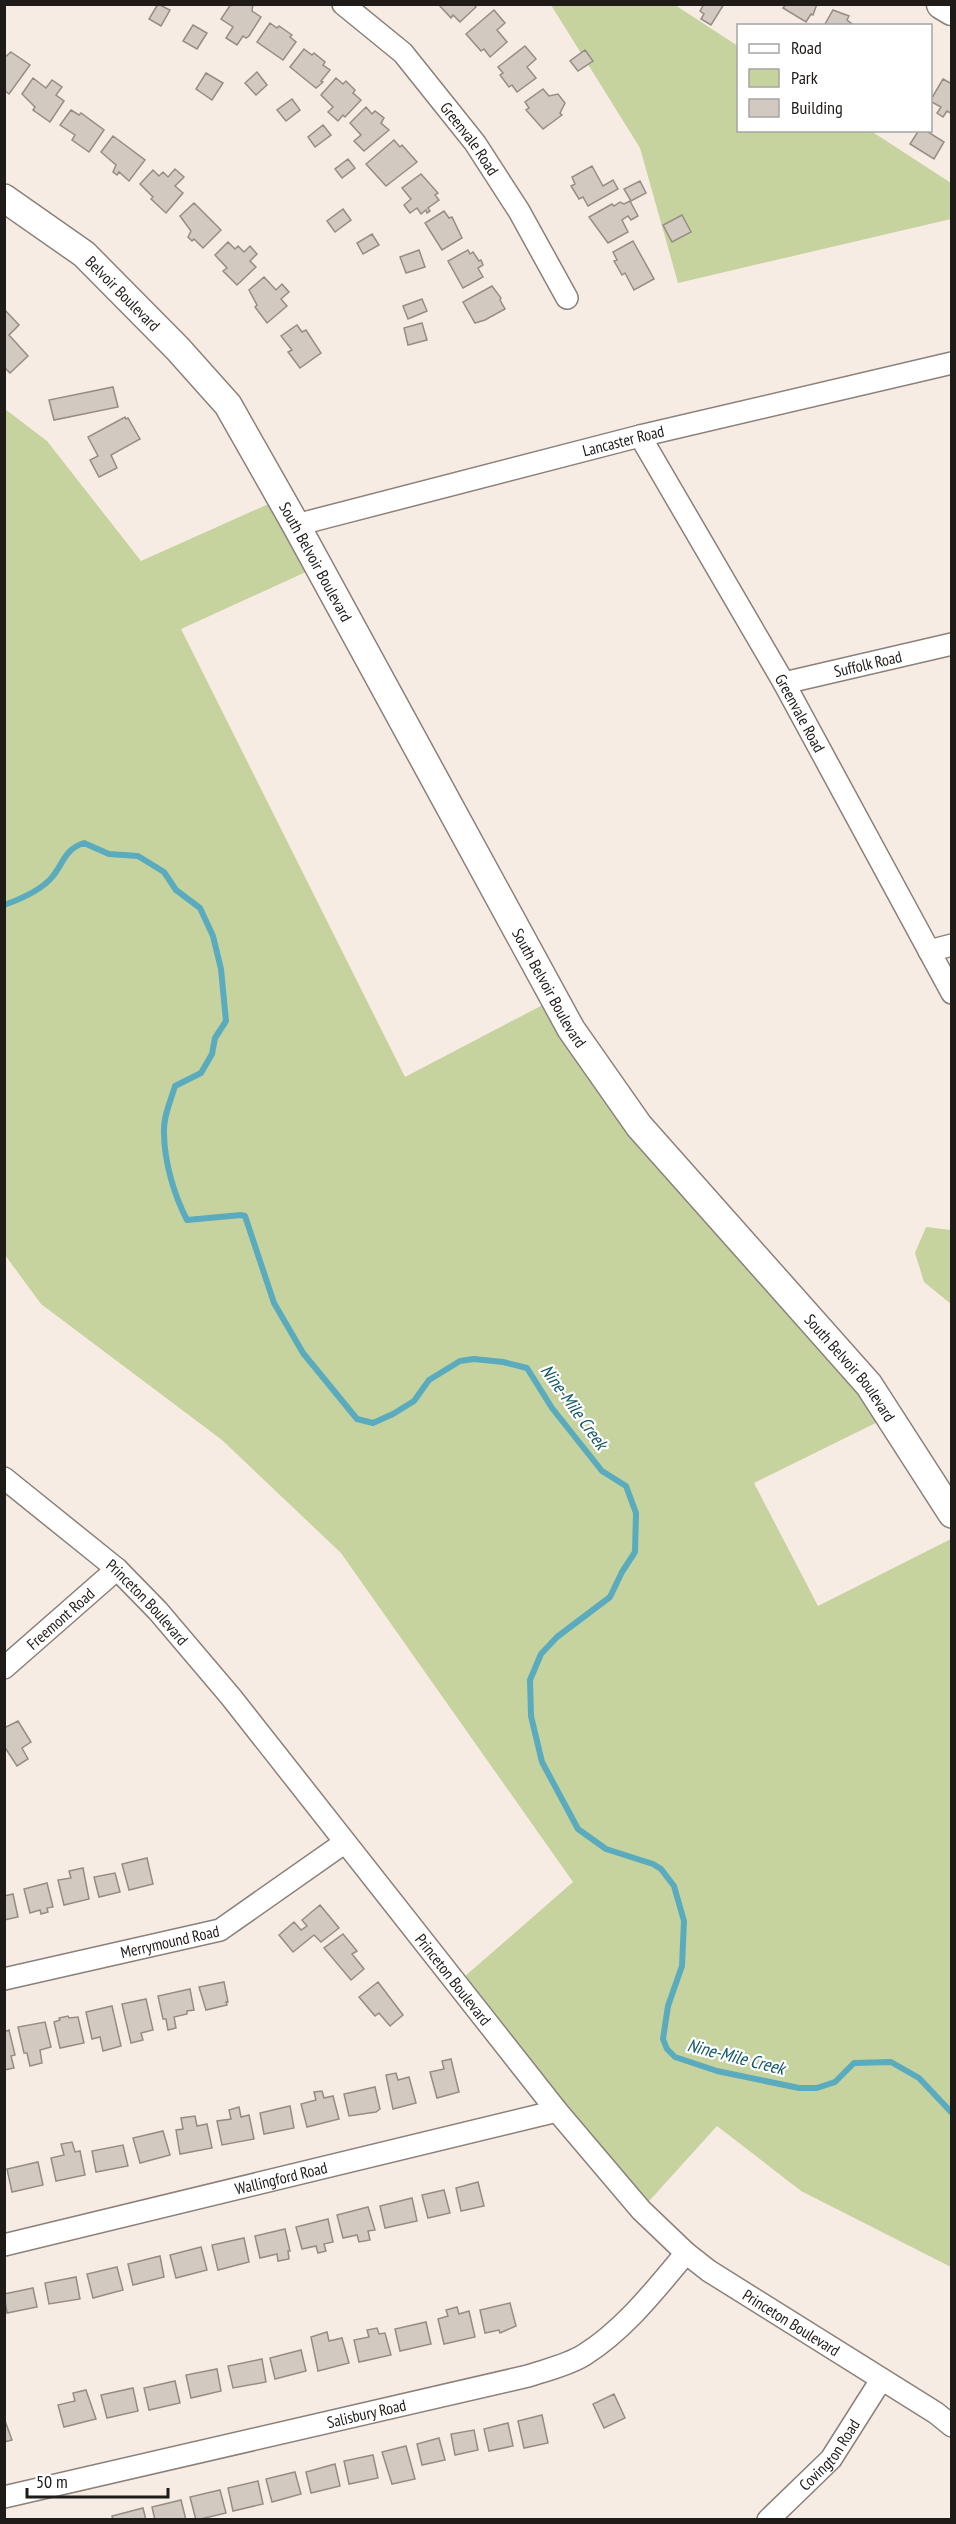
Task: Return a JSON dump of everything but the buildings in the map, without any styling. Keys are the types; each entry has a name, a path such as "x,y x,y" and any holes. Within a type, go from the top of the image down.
{"main road":[{"path":"942,4 951,10"}],"street":[{"name":"Greenvale Road","path":"343,4 404,53 475,143 519,211 567,298"},
{"name":"Belvoir Boulevard","path":"4,198 84,254 178,349 228,405"},
{"name":"Lancaster Road","path":"297,525 640,436 951,363"},
{"name":"South Belvoir Boulevard","path":"228,405 297,525 570,1029 639,1126 869,1385 951,1514"},
{"name":"Greenvale Road","path":"640,436 784,683 951,993"},
{"name":"Suffolk Road","path":"784,683 951,644"},
{"path":"929,951 951,945"},
{"name":"Princeton Boulevard","path":"4,1478 117,1569 158,1611 231,1697 557,2111 641,2210 686,2253 881,2380 936,2413 951,2426"},
{"name":"Freemont Road","path":"4,1668 117,1569"},
{"name":"Merrymound Road","path":"4,1979 220,1930 345,1842"},
{"name":"Wallingford Road","path":"4,2245 557,2111"},
{"name":"Salisbury Road","path":"4,2497 528,2376 583,2356 614,2332 640,2308 686,2253"},
{"name":"Covington Road","path":"768,2520 831,2459 881,2380"}],"green space":[{"path":"551,5 675,5 737,45 737,132 873,132 951,183 951,219 678,283 640,148"},
{"path":"5,409 47,441 141,561 282,498 319,566 181,629 405,1077 554,999 890,1416 754,1483 818,1606 951,1539 951,2267 801,2191 717,2126 641,2210 456,1984 573,1882 341,1553 222,1440 41,1304 5,1255"},
{"path":"926,1227 951,1230 951,1304 924,1282 915,1253"}],"waterway":[{"name":"Nine-Mile Creek","path":"4,905 43,886 53,876 69,852 84,843 109,854 138,856 164,872 176,890 200,908 213,936 221,969 226,1021 215,1038 212,1054 201,1073 175,1086 164,1126 164,1143 174,1189 187,1220 245,1216 274,1303 303,1353 357,1419 373,1423 393,1414 414,1401 429,1380 460,1361 474,1359 503,1362 527,1368 552,1408 602,1471 626,1486 636,1513 635,1552 610,1597 557,1637 541,1654 530,1680 531,1716 542,1762 578,1829 606,1849 653,1864 661,1869 674,1886 684,1921 682,1966 668,2006 663,2039 667,2049 675,2057 717,2071 799,2088 817,2088 835,2082 854,2063 891,2062 919,2078 952,2113"}]}
